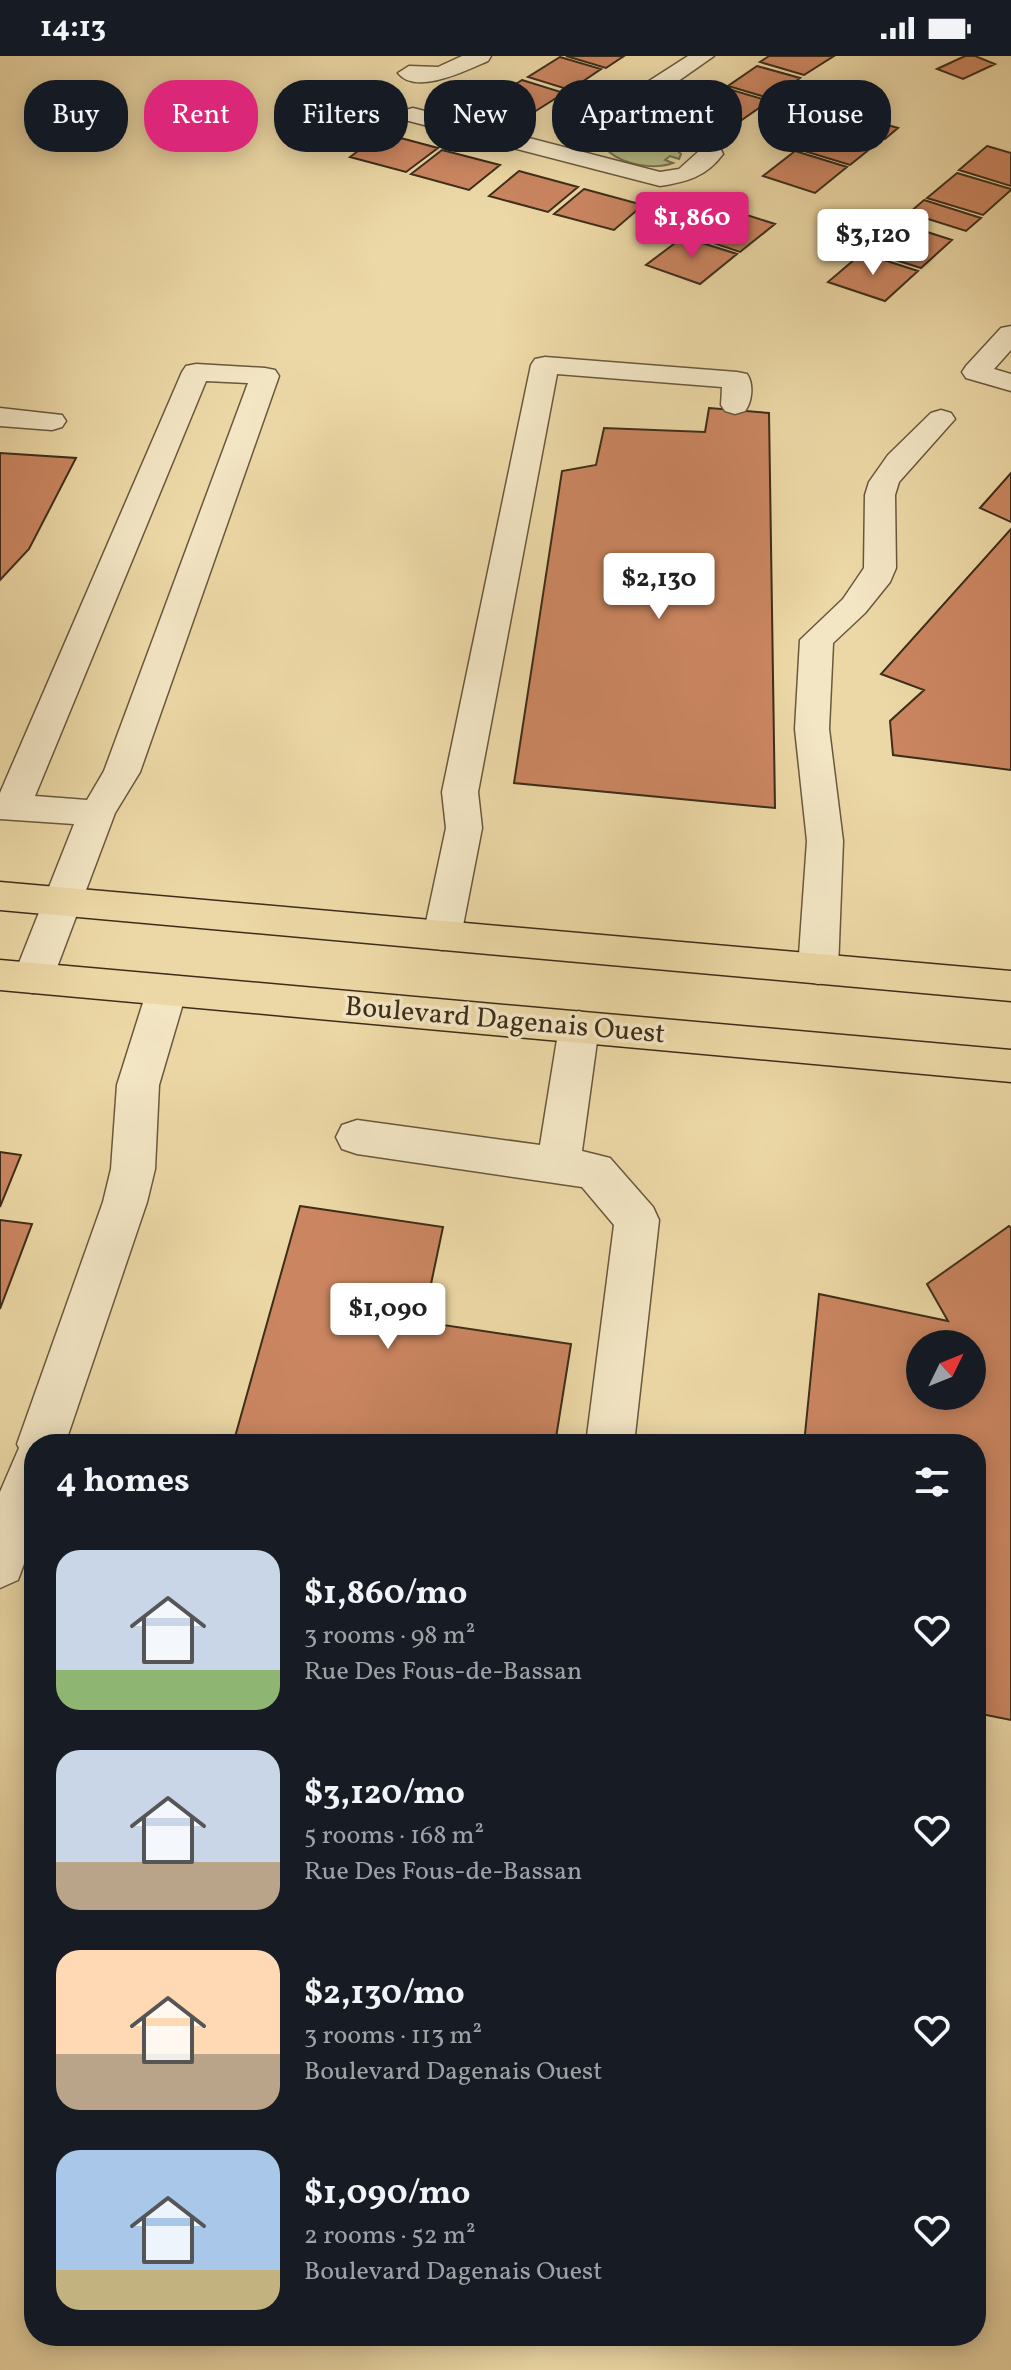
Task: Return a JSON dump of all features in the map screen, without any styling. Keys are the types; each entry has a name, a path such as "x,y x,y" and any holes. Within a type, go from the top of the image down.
{"main road":[{"path":"0,896 1011,986"},
{"name":"Boulevard Dagenais Ouest","path":"16,976 1011,1066"}],"street":[{"path":"423,72 456,68 480,56"},
{"path":"666,80 703,56"},
{"path":"413,115 660,179 686,175 710,152"},
{"path":"1011,334 976,372 1011,383"},
{"path":"442,936 464,828 460,792 545,365 737,380 735,405"},
{"path":"16,976 64,902 97,813 122,772 265,376 196,372 6,806 97,813"},
{"path":"0,417 52,421"},
{"path":"818,969 825,841 812,729 817,640 854,606 874,582 880,568 880,495 884,482 899,461 941,419"},
{"path":"44,1434 125,1202 133,1169 138,1085 167,990"},
{"path":"558,1165 579,1027"},
{"path":"357,1137 595,1171 637,1220 611,1434"},
{"path":"0,1563 24,1494"}],"green space":[{"path":"609,152 681,154 679,159 670,156 665,160 673,163 648,166"}],"building":[{"path":"566,56 624,56 606,68"},
{"path":"769,56 834,56 804,75 760,62"},
{"path":"965,56 975,56 995,64 963,79 937,69"},
{"path":"560,57 601,69 585,80 552,80 552,84 528,77"},
{"path":"757,66 800,78 758,80 758,95 742,90 742,80 737,80"},
{"path":"536,84 552,89 552,101 536,111"},
{"path":"742,93 758,98 758,109 742,120"},
{"path":"408,140 424,144 424,152 433,152 406,172 350,157 357,152 408,152"},
{"path":"987,146 1011,153 1011,186 959,170"},
{"path":"439,152 500,165 469,190 411,174"},
{"path":"794,152 847,167 815,193 763,176"},
{"path":"808,152 866,152 850,165"},
{"path":"519,171 578,187 548,212 489,196"},
{"path":"957,173 1011,190 983,215 927,198"},
{"path":"584,189 643,205 614,230 554,214"},
{"path":"924,200 981,218 966,231 909,213"},
{"path":"722,207 775,224 740,252 686,234"},
{"path":"896,222 952,240 921,268 864,250"},
{"path":"683,237 737,254 700,284 646,265"},
{"path":"862,253 918,271 885,301 828,282"},
{"path":"709,408 769,413 775,808 514,783 562,471 596,465 604,428 705,432"},
{"path":"0,453 76,458 29,549 0,580"},
{"path":"1011,473 1011,522 980,508"},
{"path":"1011,529 1011,770 893,755 890,721 924,690 881,674"},
{"path":"0,1152 21,1155 0,1207"},
{"path":"300,1206 443,1227 423,1322 571,1344 557,1434 236,1434"},
{"path":"0,1220 32,1224 0,1309"},
{"path":"1009,1226 1011,1228 1011,1720 986,1715 986,1434 805,1434 819,1294 948,1321 927,1284"}]}
